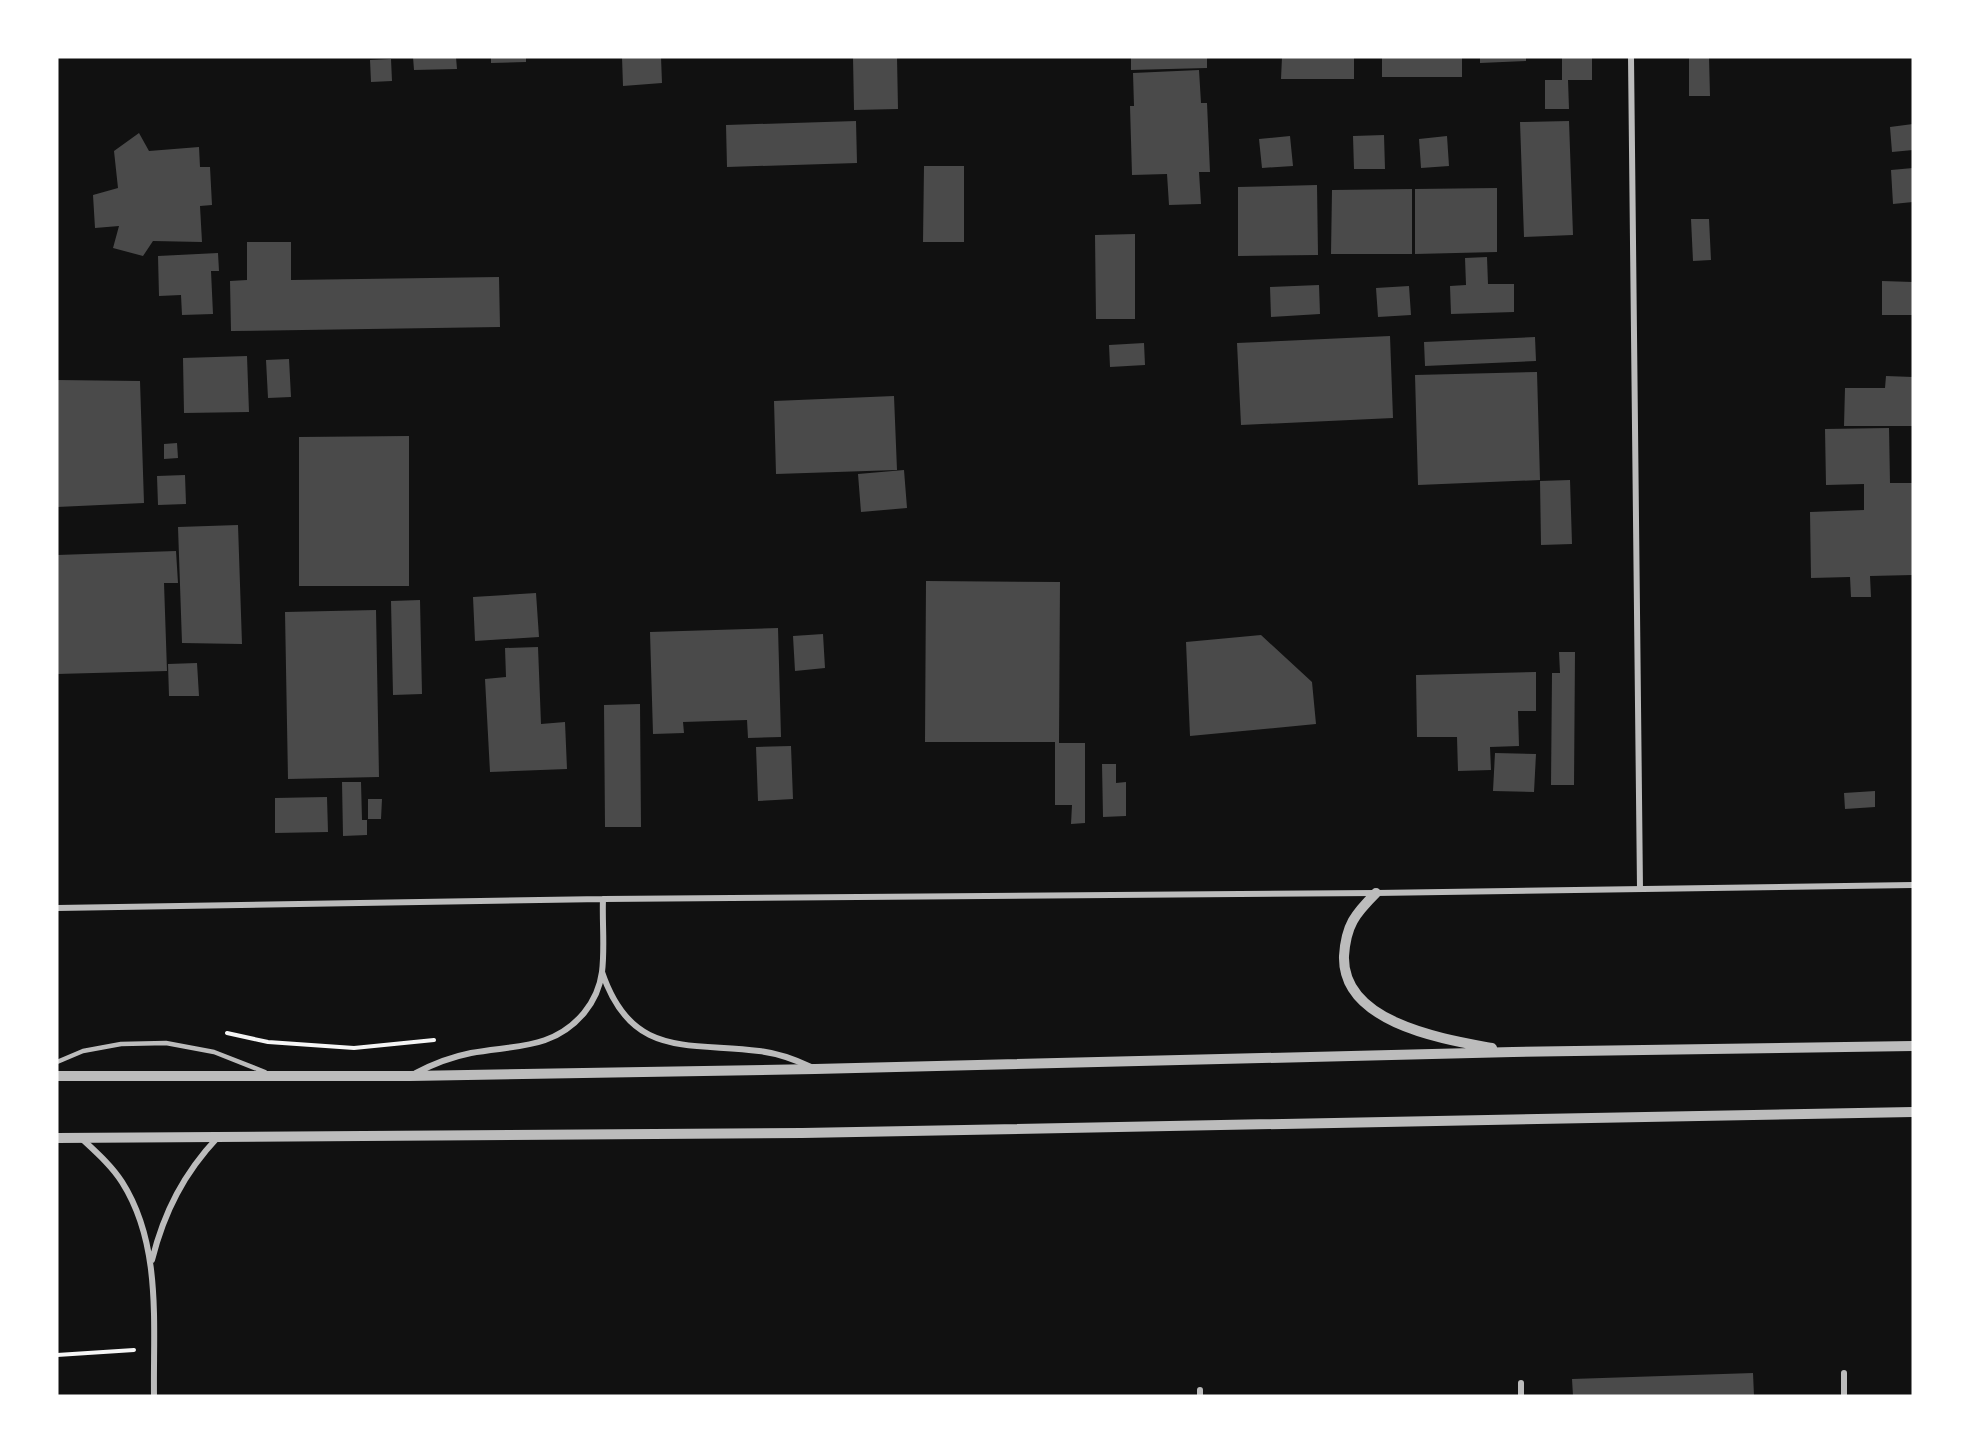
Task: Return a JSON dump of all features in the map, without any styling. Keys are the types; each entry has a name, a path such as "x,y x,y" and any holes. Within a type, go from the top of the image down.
{"street":[{"path":"1631,57 1640,888"},
{"path":"57,908 603,899 1376,893 1913,885"},
{"path":"1376,893 1357,912 1345,937 1344,965 1353,992 1397,1024 1435,1038 1513,1052"},
{"path":"410,1076 451,1058 542,1043 560,1035 576,1023 588,1008 597,990 602,971 603,899"},
{"path":"602,971 608,990 618,1007 630,1022 646,1033 684,1046 760,1051 779,1055 815,1069"},
{"path":"57,1076 410,1076 815,1069 1513,1052 1913,1046"},
{"path":"57,1138 814,1133 1913,1112"},
{"path":"152,1264 165,1217 175,1195 202,1155 218,1137"},
{"path":"81,1138 103,1158 121,1181 146,1235 152,1264 154,1396"},
{"path":"1844,1373 1844,1396"},
{"path":"1521,1383 1521,1396"}],"lane":[{"path":"57,1062 83,1051 121,1044 166,1043 214,1052 270,1075"}],"path":[{"path":"219,1031 268,1042 354,1048 441,1039"},
{"path":"57,1355 153,1349"}],"building":[{"path":"413,57 456,57 457,69 414,70"},
{"path":"491,57 526,57 526,62 491,63"},
{"path":"622,57 661,57 662,83 623,86"},
{"path":"853,57 897,57 898,109 854,110"},
{"path":"1131,57 1207,57 1207,68 1131,70"},
{"path":"1282,57 1354,57 1354,79 1281,79"},
{"path":"1382,57 1462,57 1462,77 1382,77"},
{"path":"1480,57 1526,57 1526,61 1480,63"},
{"path":"1562,57 1592,57 1592,80 1568,80 1569,109 1545,109 1545,80 1562,80"},
{"path":"1689,57 1709,57 1710,96 1689,96"},
{"path":"391,59 392,81 371,82 370,60"},
{"path":"1199,70 1201,103 1207,103 1210,172 1199,172 1201,204 1169,205 1167,174 1132,175 1130,106 1134,106 1133,73"},
{"path":"856,121 857,163 727,167 726,125"},
{"path":"1569,121 1573,235 1524,237 1520,122"},
{"path":"1913,124 1913,150 1892,152 1890,127"},
{"path":"139,133 149,151 199,147 200,167 210,167 212,205 200,206 202,242 153,241 143,256 113,248 119,226 95,228 93,195 118,188 114,151"},
{"path":"1384,135 1385,169 1354,169 1353,136"},
{"path":"1290,136 1293,166 1262,168 1259,139"},
{"path":"1447,136 1449,166 1421,168 1419,139"},
{"path":"924,166 964,166 964,242 923,242"},
{"path":"1913,168 1913,202 1893,204 1891,170"},
{"path":"1317,185 1318,255 1238,256 1238,187"},
{"path":"1497,188 1497,252 1415,254 1415,189"},
{"path":"1412,189 1412,254 1331,254 1332,190"},
{"path":"1691,219 1709,219 1711,260 1693,261"},
{"path":"1135,234 1135,319 1096,319 1095,235"},
{"path":"247,242 291,242 291,280 499,277 500,327 231,331 230,281 247,280"},
{"path":"218,253 219,271 211,271 213,314 182,315 181,295 159,296 158,256"},
{"path":"1487,257 1488,284 1514,284 1514,312 1451,314 1450,286 1466,285 1465,258"},
{"path":"1882,281 1913,282 1913,315 1882,315"},
{"path":"1319,285 1320,314 1271,317 1270,287"},
{"path":"1409,286 1411,315 1378,317 1376,288"},
{"path":"1390,336 1393,418 1241,425 1237,343"},
{"path":"1535,337 1536,361 1425,366 1424,342"},
{"path":"1144,343 1145,365 1110,367 1109,345"},
{"path":"247,356 249,412 184,413 183,358"},
{"path":"289,359 291,397 268,398 266,360"},
{"path":"1537,372 1540,480 1418,485 1415,375"},
{"path":"1886,376 1913,377 1913,426 1844,426 1845,388 1885,388"},
{"path":"57,380 140,381 144,503 57,507"},
{"path":"894,396 897,470 776,474 774,401"},
{"path":"1889,428 1890,483 1913,483 1913,575 1870,576 1871,597 1851,597 1850,577 1811,578 1810,512 1864,510 1864,484 1826,485 1825,429"},
{"path":"409,436 409,586 299,586 299,437"},
{"path":"177,443 178,458 164,459 164,444"},
{"path":"904,470 907,508 861,512 858,474"},
{"path":"185,475 186,504 158,505 157,476"},
{"path":"1570,480 1572,544 1541,545 1540,481"},
{"path":"238,525 242,644 182,643 178,527"},
{"path":"176,551 178,583 164,583 167,671 57,674 57,555"},
{"path":"926,581 1060,582 1059,743 1085,743 1085,823 1071,824 1072,805 1055,805 1055,742 925,742"},
{"path":"536,593 539,637 475,641 473,597"},
{"path":"420,600 422,694 393,695 391,601"},
{"path":"376,610 379,777 288,779 285,612"},
{"path":"778,628 781,737 748,738 747,720 683,722 684,733 653,734 650,632"},
{"path":"823,634 825,668 795,671 793,636"},
{"path":"1261,635 1312,682 1316,724 1190,736 1186,642"},
{"path":"538,647 541,724 565,722 567,769 490,772 485,679 506,677 505,648"},
{"path":"1559,652 1575,652 1574,785 1551,785 1552,673 1560,673"},
{"path":"197,663 199,696 169,696 168,664"},
{"path":"1536,672 1536,711 1518,711 1519,746 1490,747 1491,770 1458,771 1457,737 1417,737 1416,675"},
{"path":"640,704 641,827 605,827 604,705"},
{"path":"791,746 793,799 758,801 756,747"},
{"path":"1495,753 1536,754 1534,792 1493,791"},
{"path":"1102,764 1116,764 1116,783 1126,782 1126,816 1103,817"},
{"path":"342,782 361,782 362,820 367,820 367,835 343,836"},
{"path":"1875,791 1875,807 1845,809 1844,793"},
{"path":"327,797 328,832 275,833 275,798"},
{"path":"368,799 382,799 381,819 368,819"},
{"path":"1753,1373 1754,1396 1573,1396 1572,1379"}]}
